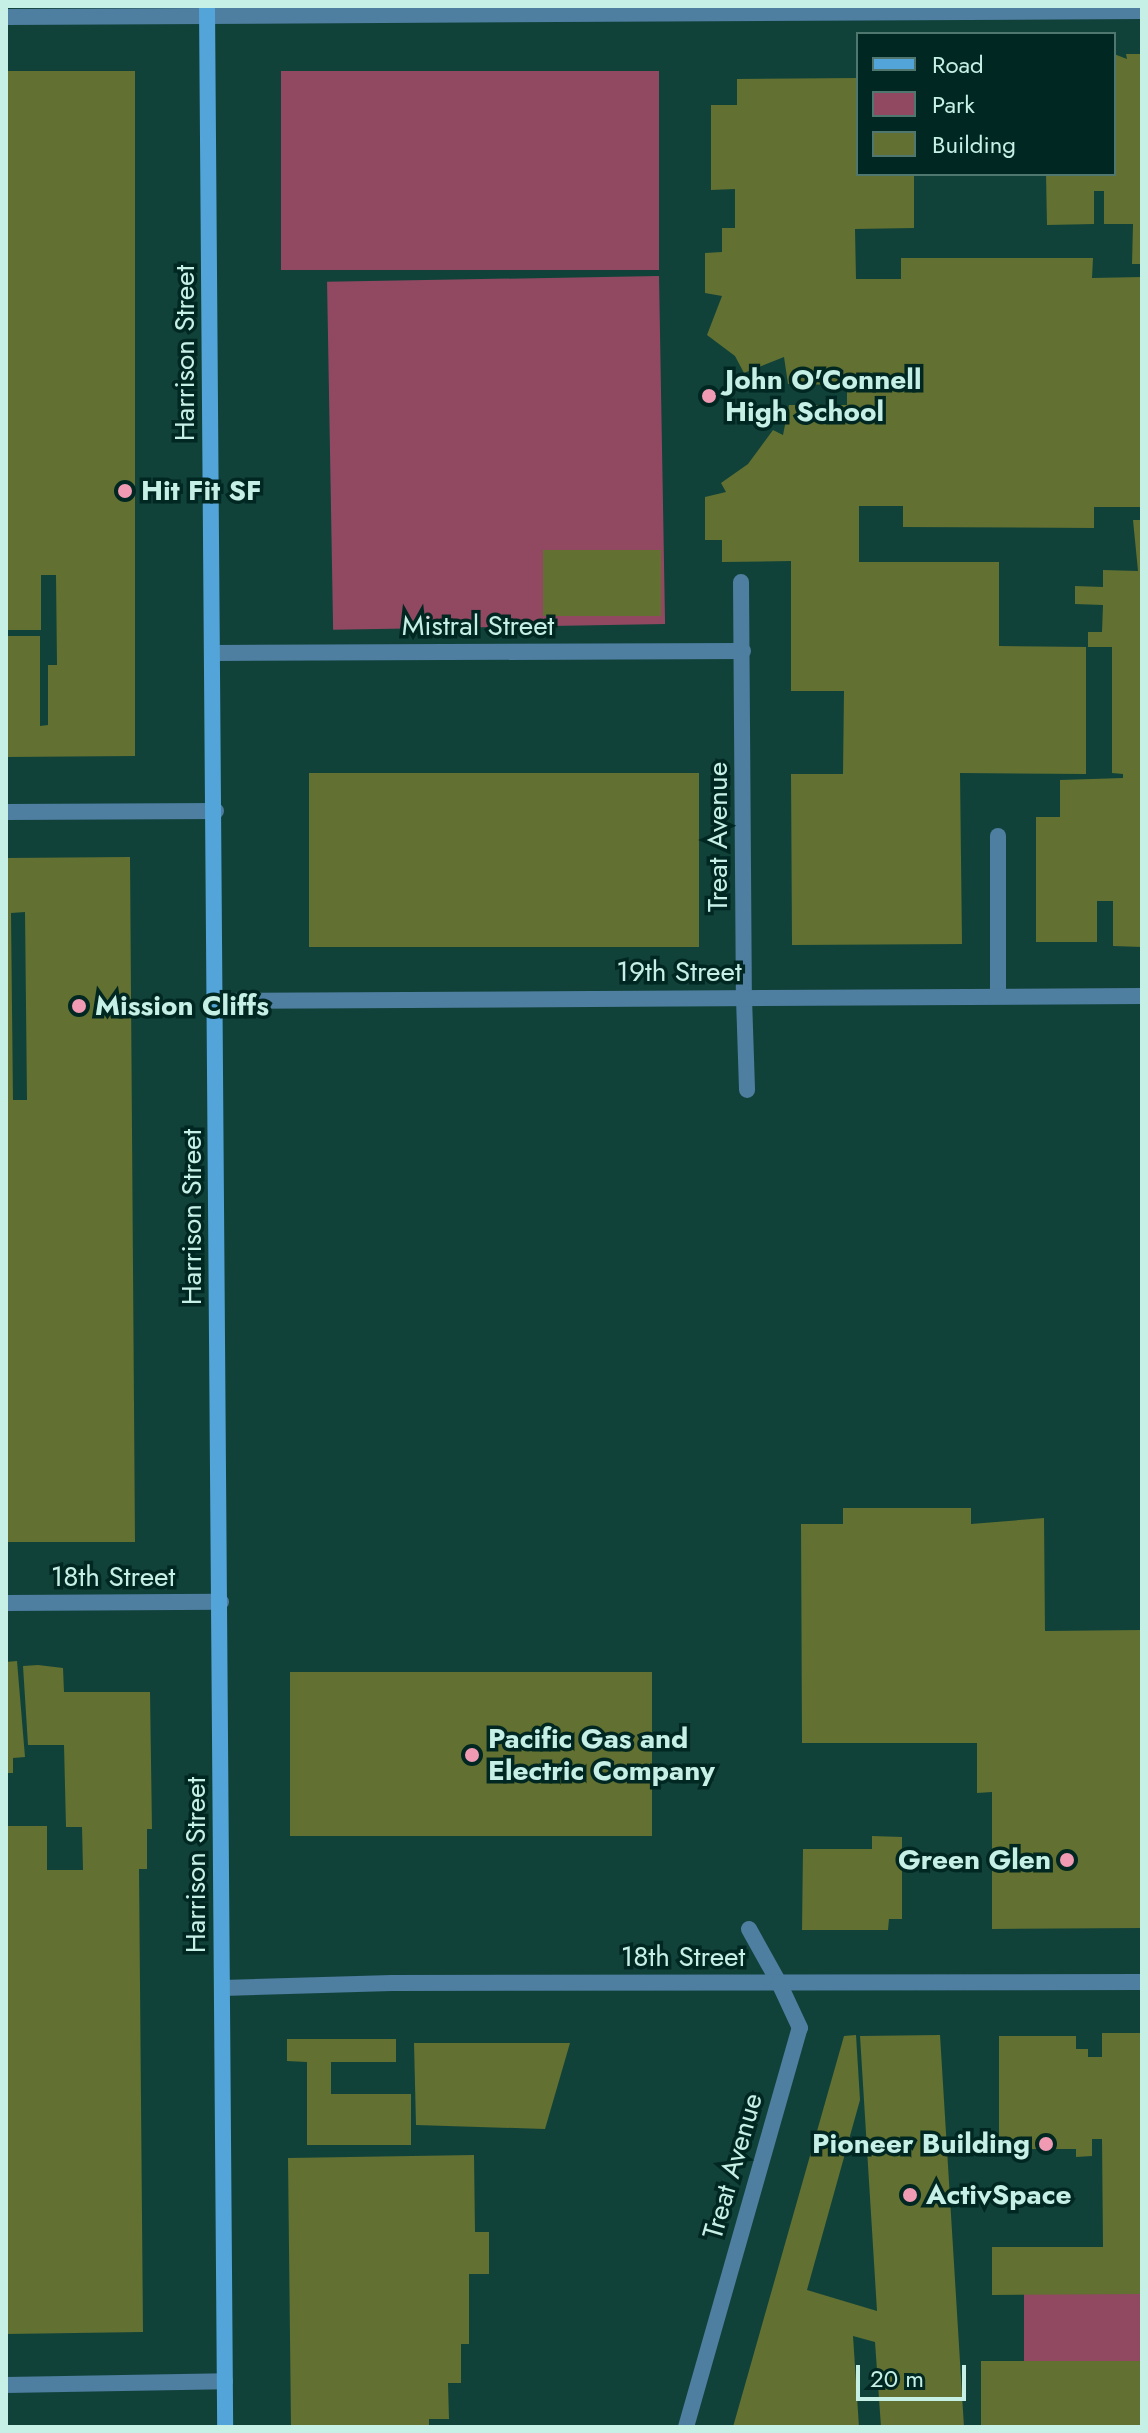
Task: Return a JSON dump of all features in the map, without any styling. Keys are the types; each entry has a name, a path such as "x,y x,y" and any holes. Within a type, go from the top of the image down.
{"street":[{"path":"6,17 207,11 1142,11"},
{"name":"Harrison Street","path":"207,11 215,653 225,2427"},
{"name":"Treat Avenue","path":"741,582 747,1090"},
{"name":"Mistral Street","path":"215,653 743,651"},
{"path":"6,812 216,811"},
{"path":"998,836 998,996"},
{"name":"19th Street","path":"217,1001 1142,996"},
{"name":"18th Street","path":"6,1603 221,1602"},
{"name":"Treat Avenue","path":"686,2427 800,2028 749,1929"},
{"name":"18th Street","path":"223,1988 1142,1982"},
{"path":"6,2385 225,2381"}],"green space":[{"path":"281,71 659,71 659,270 281,270"},
{"path":"659,276 665,624 333,630 327,282"},
{"path":"1024,2294 1142,2294 1142,2361 1024,2361"}],"building":[{"path":"1126,54 1142,54 1142,264 1132,264 1133,224 1104,224 1104,191 1094,191 1094,224 1047,225 1046,176 1116,176 1116,55 1127,59"},
{"path":"6,71 135,71 135,756 6,757 6,636 40,636 40,726 48,725 48,665 57,665 56,575 41,575 41,630 6,630"},
{"path":"856,78 856,176 914,176 914,228 855,229 856,279 901,279 901,258 1093,258 1092,278 1142,277 1142,507 1094,507 1094,528 903,527 903,506 859,506 859,562 999,562 999,646 1086,647 1086,774 960,773 962,944 792,945 791,774 843,774 844,691 791,691 791,561 722,562 722,540 705,540 705,497 726,492 721,483 748,464 773,430 783,435 789,405 847,405 847,385 788,384 784,357 744,373 735,356 707,335 722,296 705,293 705,253 722,252 722,228 735,228 735,189 711,190 711,105 737,105 737,79"},
{"path":"1133,520 1142,520 1142,947 1113,946 1113,901 1097,901 1097,942 1036,942 1036,817 1060,817 1060,780 1123,778 1123,774 1112,773 1112,647 1088,647 1088,632 1102,632 1103,605 1075,604 1075,586 1103,587 1103,570 1138,571"},
{"path":"543,550 661,550 661,616 543,616"},
{"path":"309,773 699,773 699,947 309,947"},
{"path":"130,857 135,1542 6,1542 6,858","holes":["25,912 27,1100 13,1100 11,913"]},
{"path":"843,1508 971,1508 971,1524 1044,1518 1045,1631 1142,1630 1142,1928 992,1929 992,1792 977,1793 977,1743 802,1743 801,1524 843,1524"},
{"path":"17,1661 25,1757 13,1758 13,1773 6,1773 6,1662"},
{"path":"23,1666 63,1668 64,1692 150,1692 152,1829 147,1829 147,1869 139,1869 143,2332 6,2334 6,1826 47,1826 47,1870 83,1870 82,1827 66,1827 64,1745 28,1745"},
{"name":"Pacific Gas and Electric Company","path":"290,1672 652,1672 652,1836 290,1836"},
{"path":"872,1836 902,1837 902,1919 889,1919 888,1930 802,1930 803,1849 872,1849"},
{"name":"Pioneer Building","path":"1102,2033 1142,2033 1142,2294 992,2295 992,2247 1103,2247 1102,2139 1092,2139 1092,2156 1076,2157 1076,2149 999,2149 999,2036 1076,2036 1076,2049 1088,2049 1088,2057 1102,2057"},
{"name":"ActivSpace","path":"856,2035 860,2100 807,2290 877,2311 860,2036 940,2035 964,2427 881,2427 875,2342 853,2336 859,2427 733,2427 844,2036"},
{"path":"287,2039 396,2039 396,2062 331,2062 331,2094 411,2094 411,2145 307,2145 307,2062 287,2061"},
{"path":"414,2043 570,2043 545,2129 416,2125"},
{"path":"474,2155 475,2232 489,2232 489,2274 469,2274 469,2344 461,2344 461,2383 448,2383 449,2419 429,2419 429,2427 291,2427 288,2158"},
{"path":"981,2361 1142,2361 1142,2427 981,2427"}],"place":[{"name":"John O'Connell High School","path":"709,396"},
{"name":"Hit Fit SF","path":"125,491"},
{"name":"Mission Cliffs","path":"79,1006"},
{"name":"Pacific Gas and Electric Company","path":"472,1755"},
{"name":"Green Glen","path":"1067,1860"},
{"name":"Pioneer Building","path":"1046,2144"},
{"name":"ActivSpace","path":"910,2195"}]}
